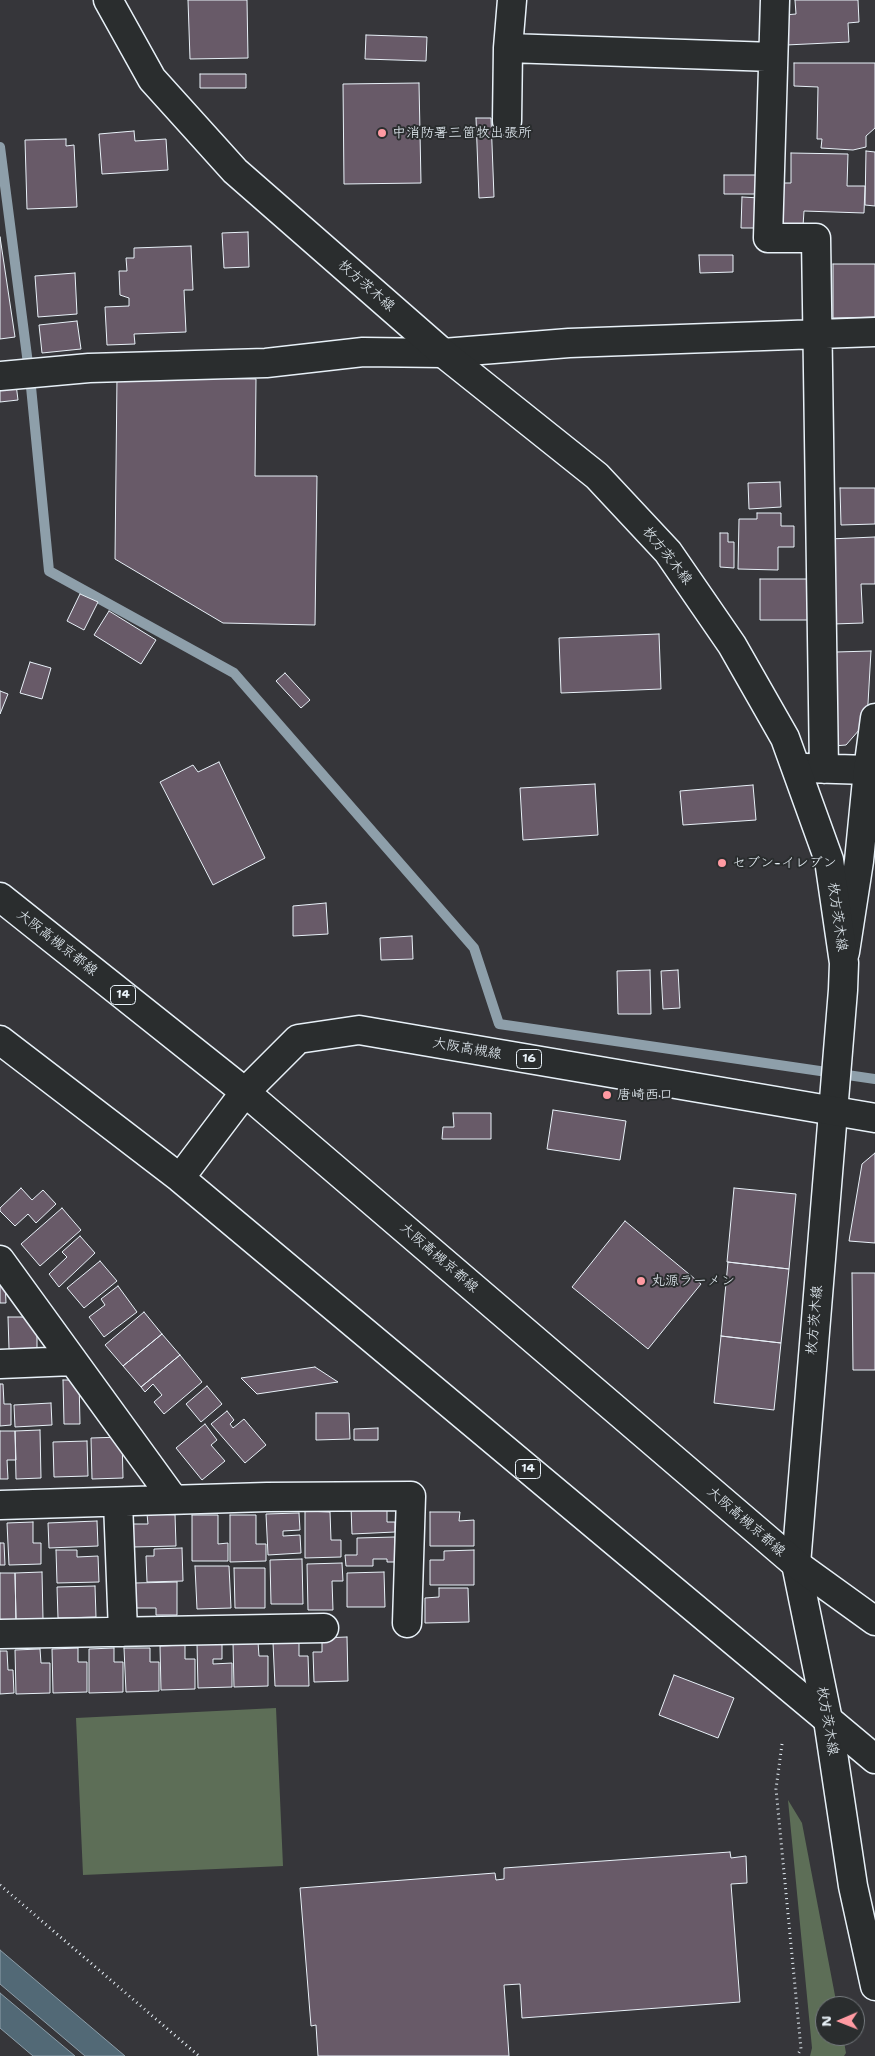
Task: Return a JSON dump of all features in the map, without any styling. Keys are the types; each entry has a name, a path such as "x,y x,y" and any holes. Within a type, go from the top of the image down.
{"main road":[{"name":"枚方茨木線","path":"108,0 152,79 234,171 443,353 598,476 668,552 732,645 785,738 829,860 844,963 796,1564 828,1720 853,1886 875,1986"},
{"path":"507,122 508,48 512,0"},
{"path":"775,0 768,238 816,238 824,769"},
{"path":"508,48 773,57"},
{"path":"0,376 89,368 266,363 363,352 443,353 569,343 875,332"},
{"path":"844,963 859,861 875,718"},
{"path":"796,768 868,770"},
{"name":"大阪高槻京都線","path":"0,897 246,1092 796,1564 875,1621"},
{"name":"大阪高槻線","path":"180,1178 246,1092 298,1039 359,1030 875,1118"},
{"name":"14","path":"0,1040 180,1178 875,1758"},
{"path":"0,1260 174,1500"},
{"path":"0,1364 73,1361"},
{"path":"0,1506 267,1497 411,1496 407,1623"},
{"path":"118,1502 123,1632"},
{"path":"0,1634 324,1628"}],"path":[{"path":"782,1744 776,1789 801,2049 797,2056"},
{"path":"0,1884 199,2056"}],"green space":[{"path":"276,1708 283,1866 83,1875 76,1718"},
{"path":"788,1800 802,1823 835,1996 815,1996 815,2046 845,2046 846,2053 844,2056 810,2056 812,2048"}],"water":[{"path":"0,1950 125,2056 85,2056 0,1984"},
{"path":"0,1993 75,2056 33,2056 0,2028"}],"building":[{"path":"188,0 247,0 248,58 190,59"},
{"path":"795,0 858,0 859,22 848,23 849,42 786,45 784,15 796,14"},
{"path":"366,35 427,37 426,61 365,59"},
{"path":"794,63 875,63 875,128 866,136 866,147 853,150 821,148 822,139 817,139 818,87 794,86"},
{"path":"200,74 246,74 246,88 200,88"},
{"name":"中消防署三箇牧出張所","path":"419,83 421,183 344,184 343,84"},
{"path":"476,118 491,118 494,197 479,198"},
{"path":"134,131 135,141 166,139 168,170 102,174 99,134"},
{"path":"66,139 66,146 74,145 77,207 27,209 25,140"},
{"path":"866,151 875,152 875,206 865,205"},
{"path":"791,153 848,154 847,186 865,186 864,213 804,211 803,226 776,226 779,183 791,183"},
{"path":"724,175 756,175 756,194 724,194"},
{"path":"742,197 760,198 759,228 741,228"},
{"path":"248,232 249,267 224,268 222,233"},
{"path":"0,237 15,337 0,339"},
{"path":"191,246 193,290 184,290 186,332 134,334 135,344 107,345 105,307 129,306 129,298 120,295 119,271 127,271 126,258 134,258 134,248"},
{"path":"699,255 733,255 733,272 700,273"},
{"path":"833,264 875,264 875,317 833,318"},
{"path":"75,273 77,314 38,317 35,276"},
{"path":"77,321 81,349 42,353 39,325"},
{"path":"117,377 256,379 255,476 317,476 315,625 223,623 115,559"},
{"path":"16,384 18,400 0,402 0,386"},
{"path":"780,482 781,507 749,509 748,483"},
{"path":"840,488 875,488 875,524 841,525"},
{"path":"757,513 781,513 781,526 794,526 794,547 778,547 778,570 738,569 739,519 757,519"},
{"path":"720,533 728,533 728,542 734,542 734,568 720,567"},
{"path":"875,537 875,584 861,584 863,623 833,624 829,539"},
{"path":"760,579 808,579 809,620 760,620"},
{"path":"80,594 98,602 84,630 67,621"},
{"path":"109,611 156,640 141,664 94,635"},
{"path":"659,634 661,689 561,693 559,638"},
{"path":"871,651 867,721 846,745 833,746 836,652"},
{"path":"30,662 51,668 42,699 20,693"},
{"path":"285,673 310,700 301,708 276,681"},
{"path":"0,691 8,694 0,714"},
{"path":"219,762 265,858 213,885 160,782 193,765 198,772"},
{"path":"595,784 598,835 523,840 520,788"},
{"path":"753,785 756,820 683,825 680,791"},
{"path":"326,903 328,934 293,936 293,906"},
{"path":"412,936 413,959 381,960 380,938"},
{"path":"650,970 651,1014 618,1014 617,971"},
{"path":"678,970 680,1008 663,1009 661,971"},
{"path":"553,1110 626,1121 620,1160 547,1149"},
{"path":"453,1113 491,1113 491,1139 442,1139 443,1127 454,1127"},
{"path":"875,1153 875,1243 849,1241 862,1164"},
{"path":"21,1188 32,1200 43,1190 56,1204 36,1223 28,1214 15,1226 0,1211 0,1208"},
{"path":"734,1188 796,1194 789,1269 727,1262"},
{"path":"62,1208 81,1230 40,1266 21,1244"},
{"path":"625,1221 701,1284 648,1349 572,1287"},
{"path":"80,1236 95,1253 59,1287 49,1274 67,1257 62,1252"},
{"path":"100,1261 117,1281 84,1308 67,1288"},
{"path":"728,1262 789,1269 781,1343 721,1336"},
{"path":"852,1273 875,1273 875,1370 853,1370"},
{"path":"0,1281 5,1281 6,1303 0,1303"},
{"path":"118,1286 137,1312 104,1337 89,1317 105,1305 101,1299"},
{"path":"144,1312 162,1334 123,1366 105,1345"},
{"path":"8,1317 37,1317 37,1348 9,1349"},
{"path":"162,1334 180,1355 141,1387 123,1366"},
{"path":"721,1336 781,1343 774,1410 714,1403"},
{"path":"180,1355 202,1382 164,1414 154,1402 162,1395 153,1384 145,1392 141,1387"},
{"path":"315,1367 338,1382 257,1394 241,1378"},
{"path":"63,1380 79,1380 80,1424 64,1424"},
{"path":"0,1384 3,1384 4,1404 11,1404 11,1425 0,1426"},
{"path":"207,1386 222,1404 201,1422 186,1404"},
{"path":"51,1403 52,1425 15,1427 14,1405"},
{"path":"227,1411 234,1420 230,1424 233,1428 244,1419 266,1445 245,1463 211,1424"},
{"path":"316,1413 349,1413 350,1439 316,1440"},
{"path":"205,1424 217,1440 211,1445 225,1461 202,1480 176,1448"},
{"path":"378,1428 378,1440 354,1440 354,1429"},
{"path":"40,1430 41,1478 16,1479 15,1431"},
{"path":"0,1431 15,1431 16,1460 7,1460 8,1479 0,1479"},
{"path":"122,1437 123,1478 92,1479 91,1438"},
{"path":"87,1441 88,1476 54,1477 53,1442"},
{"path":"387,1506 387,1522 395,1522 395,1532 352,1534 351,1507"},
{"path":"305,1511 330,1512 331,1540 341,1540 341,1557 305,1558"},
{"path":"430,1512 460,1512 459,1521 474,1520 474,1546 430,1546"},
{"path":"299,1513 300,1530 283,1531 283,1536 300,1535 301,1553 268,1555 266,1514"},
{"path":"147,1514 175,1514 176,1546 133,1547 133,1524 148,1524"},
{"path":"192,1515 218,1515 218,1544 228,1543 228,1561 192,1561"},
{"path":"230,1515 256,1515 256,1544 266,1544 266,1561 230,1562"},
{"path":"97,1521 98,1546 49,1548 48,1523"},
{"path":"33,1522 33,1543 41,1543 41,1564 9,1565 7,1523"},
{"path":"395,1537 395,1562 387,1562 387,1559 373,1559 373,1566 346,1566 345,1555 357,1555 357,1538"},
{"path":"0,1543 4,1543 5,1565 0,1565"},
{"path":"182,1548 183,1581 147,1582 146,1556 154,1556 154,1549"},
{"path":"56,1550 77,1550 77,1557 98,1556 99,1582 57,1583"},
{"path":"474,1550 474,1585 430,1585 430,1560 444,1560 444,1551"},
{"path":"302,1559 303,1604 271,1604 270,1560"},
{"path":"342,1563 343,1581 332,1581 333,1610 308,1610 307,1564"},
{"path":"195,1566 229,1566 231,1608 197,1609"},
{"path":"234,1568 265,1568 265,1608 235,1608"},
{"path":"42,1572 43,1619 16,1620 15,1573"},
{"path":"384,1572 385,1607 347,1607 347,1573"},
{"path":"0,1573 15,1573 16,1620 0,1620"},
{"path":"177,1582 177,1615 156,1615 156,1608 135,1608 135,1583"},
{"path":"95,1586 96,1617 58,1618 57,1587"},
{"path":"439,1588 468,1588 469,1622 425,1623 425,1598 439,1597"},
{"path":"347,1637 348,1681 314,1682 313,1652 322,1652 322,1638"},
{"path":"258,1642 259,1656 268,1656 268,1686 234,1687 233,1643"},
{"path":"299,1642 299,1656 308,1656 309,1686 275,1686 273,1643"},
{"path":"222,1643 222,1659 213,1659 213,1664 232,1663 232,1687 198,1688 197,1644"},
{"path":"185,1645 185,1659 195,1659 195,1689 161,1690 160,1646"},
{"path":"78,1648 78,1662 87,1662 87,1692 53,1693 52,1649"},
{"path":"114,1648 114,1662 123,1662 123,1692 89,1693 89,1649"},
{"path":"124,1648 150,1648 150,1662 159,1662 159,1691 126,1692"},
{"path":"40,1649 41,1663 50,1663 50,1693 16,1694 15,1650"},
{"path":"0,1651 7,1651 8,1670 13,1670 14,1693 0,1694"},
{"path":"674,1675 734,1698 718,1738 659,1715"},
{"path":"730,1852 731,1858 746,1856 747,1883 731,1884 740,2002 522,2018 520,1984 504,1985 509,2056 318,2056 316,2025 311,2026 300,1888 495,1873 496,1880 504,1879 504,1868"}],"waterway":[{"path":"0,147 31,387 49,571 234,673 474,948 499,1024 875,1079"}],"place":[{"name":"中消防署三箇牧出張所","path":"382,133"},
{"name":"セブン-イレブン","path":"722,863"},
{"name":"唐崎西口","path":"607,1095"},
{"name":"丸源ラーメン","path":"641,1281"}]}
